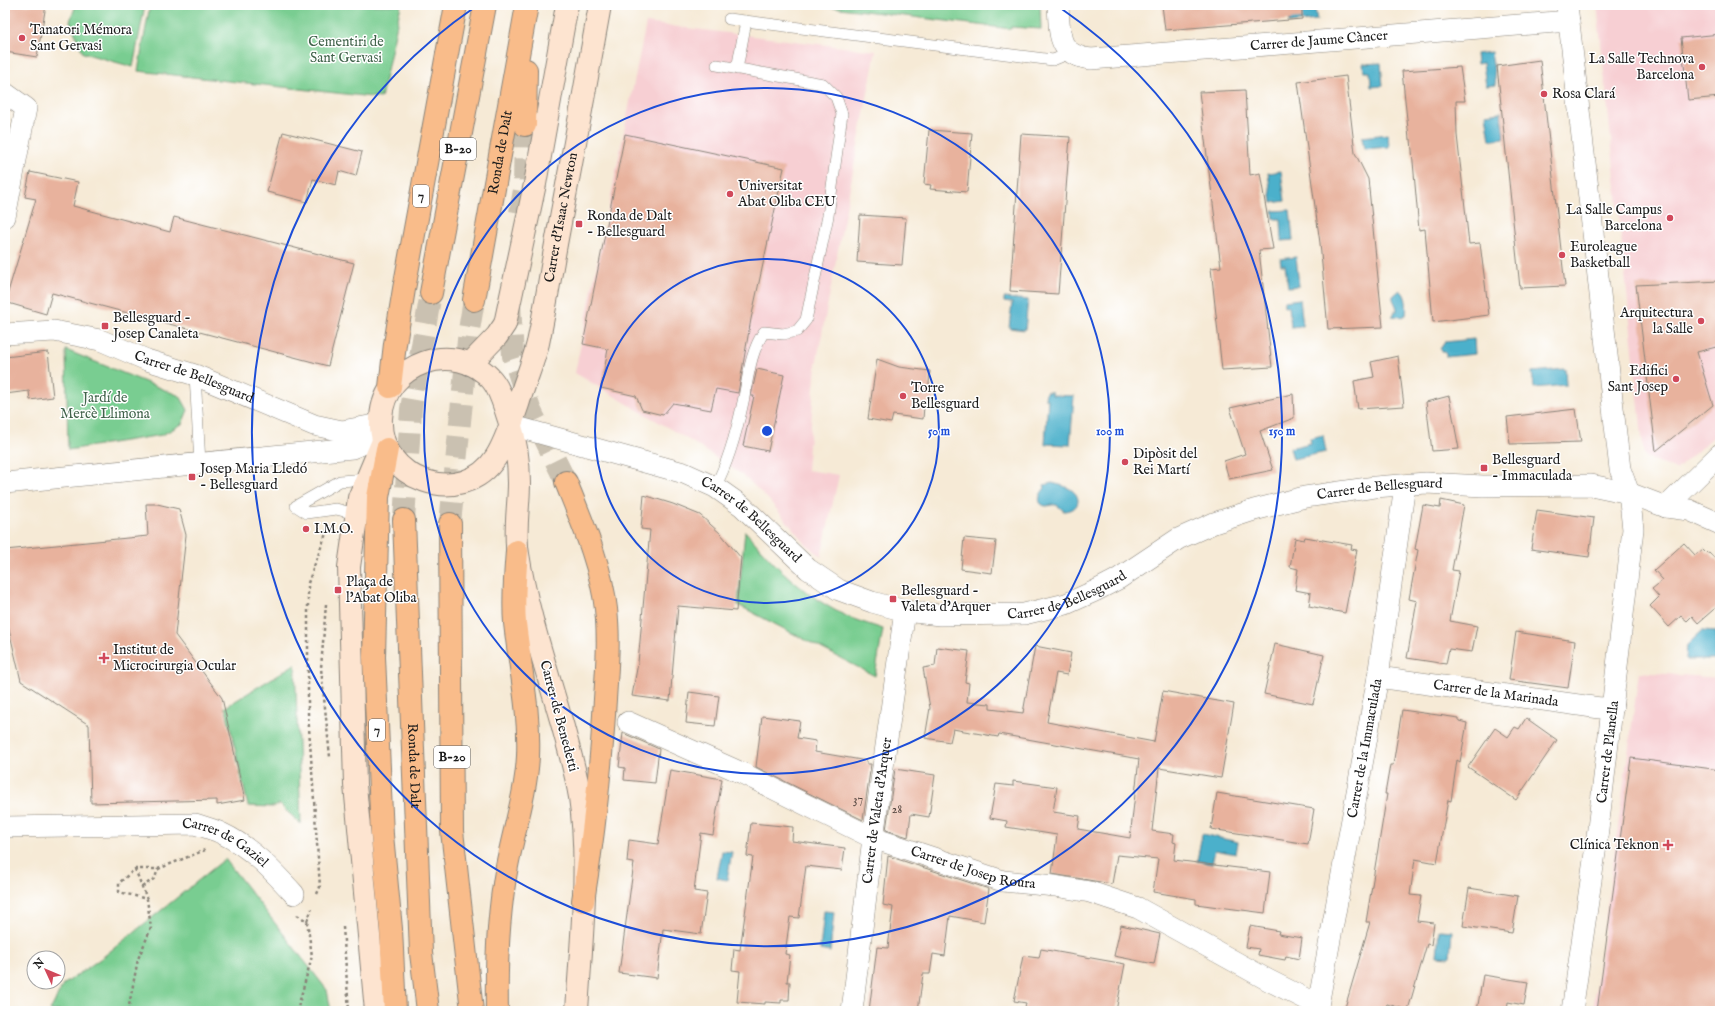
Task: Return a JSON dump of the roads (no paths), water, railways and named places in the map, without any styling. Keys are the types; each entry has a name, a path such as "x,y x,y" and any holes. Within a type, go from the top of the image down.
{"highway":[{"name":"7","path":"390,387 404,288 456,5"},
{"name":"B-20","path":"431,293 485,5"},
{"path":"525,125 528,5"},
{"name":"Ronda de Dalt","path":"474,300 528,5"},
{"name":"7","path":"383,437 378,497 374,658 382,834 391,929 395,1011"},
{"path":"566,482 593,555 606,608 607,630 607,669 601,764 593,837 583,901"},
{"name":"Ronda de Dalt","path":"404,520 421,953 428,1011"},
{"name":"B-20","path":"450,524 452,831 472,1011"},
{"path":"497,1011 496,959 502,898 507,865 523,800 528,757 528,710 515,622 517,551"}],"street":[{"path":"470,364 497,336 505,324 535,184 567,5"},
{"name":"Carrer d'Isaac Newton","path":"510,425 537,347 600,5"},
{"path":"1058,5 1060,32 1064,47 1070,53"},
{"name":"Carrer de Jaume Càncer","path":"1070,53 1078,58 1091,59 1568,13"},
{"name":"Carrer de Planella","path":"1568,13 1620,469 1629,493 1633,529 1596,846 1572,1011"},
{"path":"5,93 26,108 5,217"},
{"name":"Carrer de Bellesguard","path":"5,334 54,331 100,340 147,360 195,375 314,425 383,437"},
{"path":"435,359 453,359 470,364 491,379 498,389 510,425 495,458 478,475 456,484 432,484 410,476 398,465 383,437 381,411 390,387 408,370 418,364 435,359"},
{"name":"Carrer de Bellesguard","path":"510,425 684,473 715,486 742,506 808,569 839,590 872,602 905,611 940,616 1024,614 1066,604 1101,588 1178,539 1214,523 1254,510 1306,497 1375,487 1426,483 1483,486 1592,485 1629,493 1666,507 1689,510 1720,524"},
{"name":"Carrer de Benedetti","path":"510,425 519,478 517,551 529,605 580,795 583,839 583,901 577,1011"},
{"path":"5,483 352,448 383,437"},
{"path":"376,1011 355,785 349,567 359,498 383,437"},
{"path":"1666,507 1720,454"},
{"name":"Carrer de la Immaculada","path":"1318,1008 1378,677 1404,485"},
{"name":"Carrer de Valeta d'Arquer","path":"852,1011 873,838 905,611"},
{"name":"Carrer de la Marinada","path":"1378,677 1600,708 1613,707"},
{"name":"Carrer de Josep Roura","path":"628,722 742,773 873,838 1003,881 1055,886 1090,892 1138,908 1318,1008"},
{"name":"Carrer de Gaziel","path":"5,827 195,824 221,832 246,848 267,865 294,894"}],"lane":[{"path":"729,19 1053,60 1070,53"},
{"path":"737,69 746,21"},
{"path":"715,486 722,474 740,416 756,343 764,332 783,334 798,330 806,320 828,216 842,114 836,97 823,84 717,65"},
{"path":"195,375 200,463"},
{"path":"356,514 336,509 307,513 296,506 340,481 367,479"}],"water":[{"path":"1315,9 1317,20 1289,23 1288,11"},
{"path":"1491,52 1496,85 1486,86 1483,63 1477,64 1476,54"},
{"path":"1381,63 1383,86 1371,87 1370,72 1364,72 1363,64"},
{"path":"1501,112 1504,138 1490,140 1486,114"},
{"path":"1388,134 1389,147 1364,149 1362,137"},
{"path":"1281,171 1285,201 1272,203 1268,173"},
{"path":"1290,210 1293,240 1282,241 1281,219 1274,219 1273,211"},
{"path":"1296,257 1299,286 1288,287 1285,265 1281,265 1280,259"},
{"path":"1400,290 1405,298 1406,315 1402,317 1392,316 1394,311 1397,311 1393,296"},
{"path":"1004,298 1028,300 1025,330 1009,328 1012,303 1004,302"},
{"path":"1300,299 1303,326 1291,327 1289,306 1284,306 1284,301"},
{"path":"1474,339 1475,354 1446,357 1446,354 1440,349 1445,342"},
{"path":"1565,369 1566,385 1534,388 1532,372"},
{"path":"1046,392 1052,392 1052,395 1074,396 1070,445 1045,444 1048,399 1045,399"},
{"path":"1323,435 1326,452 1293,459 1290,448 1311,443 1310,438"},
{"path":"1052,483 1071,489 1076,494 1078,501 1075,507 1069,511 1064,511 1056,505 1046,506 1040,503 1040,498 1045,488 1044,485"},
{"path":"1702,631 1717,632 1715,660 1686,660 1687,645"},
{"path":"1202,834 1238,842 1236,854 1215,850 1212,864 1197,861"},
{"path":"722,851 732,852 727,880 717,878"},
{"path":"824,911 834,912 830,952 820,950"},
{"path":"1439,930 1452,931 1450,957 1437,956"}],"tunnel":[{"path":"520,213 524,190 525,125"},
{"path":"404,520 411,409 431,293"},
{"path":"450,524 469,330 474,300"},
{"path":"510,304 513,356 530,409 566,482"}],"place":[{"name":"Tanatori Mémora Sant Gervasi","path":"22,38"},
{"name":"La Salle Technova Barcelona","path":"1702,67"},
{"name":"Rosa Clará","path":"1544,94"},
{"name":"Universitat Abat Oliba CEU","path":"730,194"},
{"name":"La Salle Campus Barcelona","path":"1670,218"},
{"name":"Ronda de Dalt - Bellesguard","path":"579,224"},
{"name":"Euroleague Basketball","path":"1562,255"},
{"name":"Arquitectura la Salle","path":"1701,321"},
{"name":"Bellesguard - Josep Canaleta","path":"105,326"},
{"name":"Edifici Sant Josep","path":"1676,379"},
{"name":"Torre Bellesguard","path":"903,396"},
{"name":"Dipòsit del Rei Martí","path":"1125,462"},
{"name":"Bellesguard - Immaculada","path":"1484,468"},
{"name":"Josep Maria Lledó - Bellesguard","path":"192,477"},
{"name":"I.M.O.","path":"306,529"},
{"name":"Plaça de l'Abat Oliba","path":"338,590"},
{"name":"Bellesguard - Valeta d'Arquer","path":"893,599"},
{"name":"Institut de Microcirurgia Ocular","path":"104,658"},
{"name":"Clínica Teknon","path":"1668,845"}],"park label":[{"name":"Cementiri de Sant Gervasi","path":"346,50"},
{"name":"Jardí de Mercè Llimona","path":"105,406"}]}
